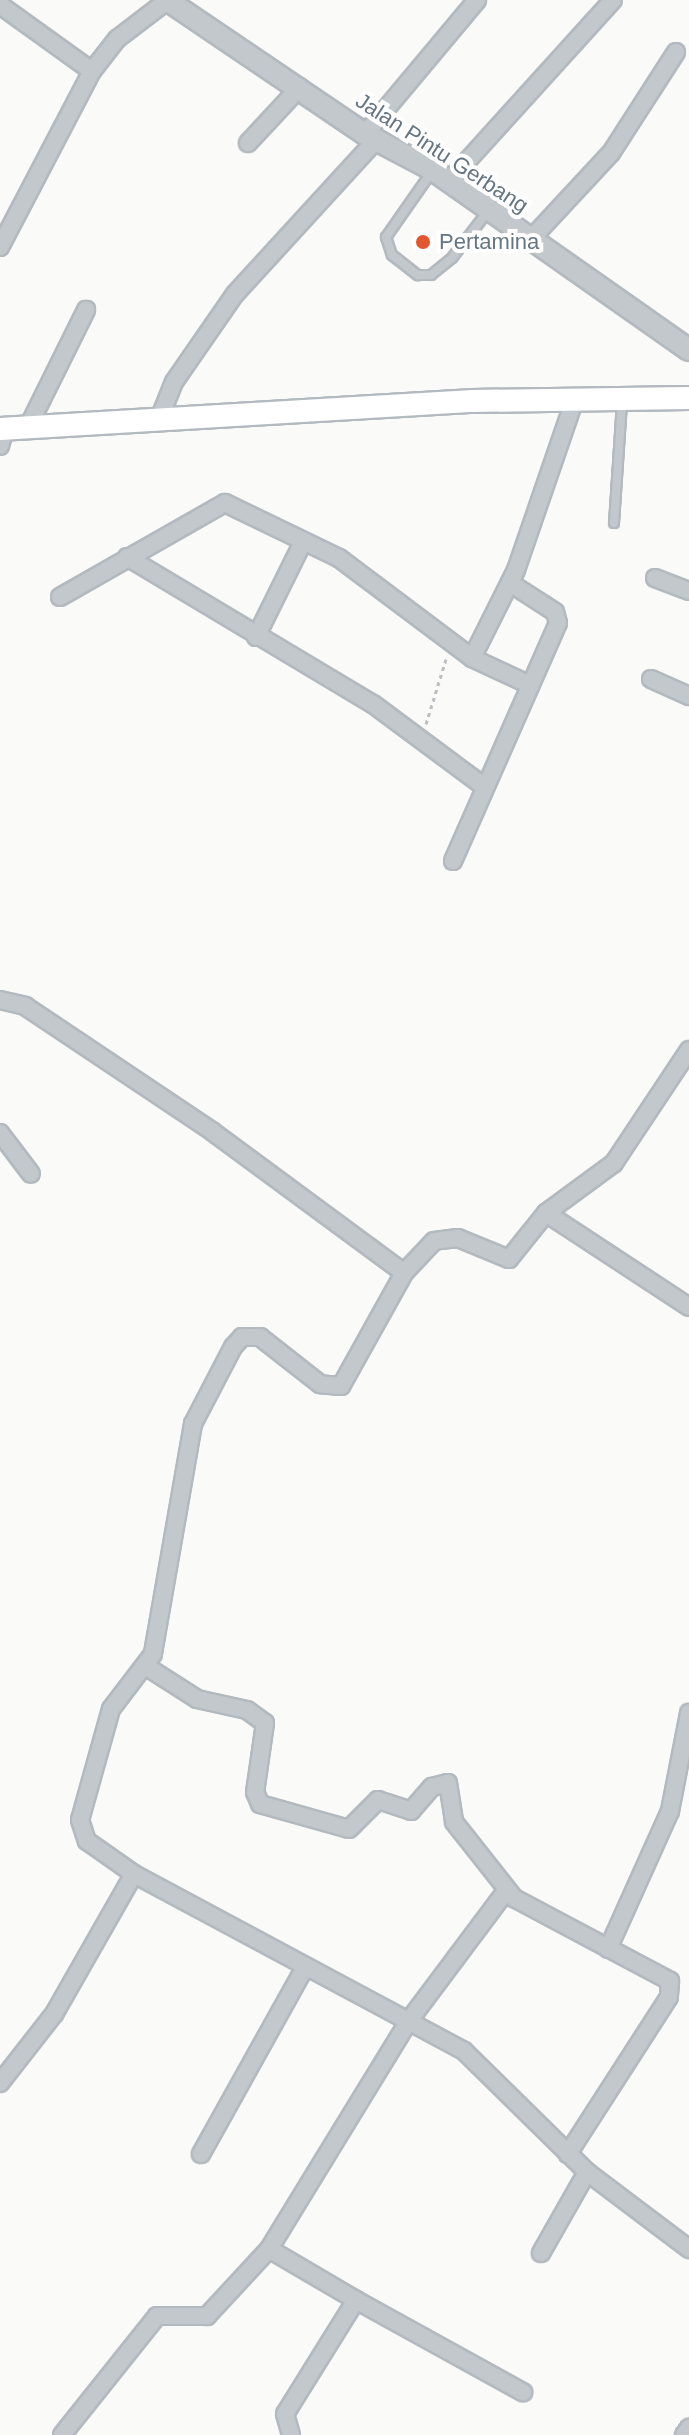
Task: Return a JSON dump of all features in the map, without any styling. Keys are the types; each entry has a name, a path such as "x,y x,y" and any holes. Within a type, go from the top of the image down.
{"main road":[{"path":"8,433 158,422 689,398"}],"street":[{"path":"0,247 92,71 117,39 168,0"},
{"name":"Jalan Pintu Gerbang","path":"168,0 371,137 441,176 689,350"},
{"path":"158,422 174,382 235,294 371,137 477,0"},
{"path":"441,176 613,0"},
{"path":"0,5 92,71"},
{"path":"531,239 611,153 676,52"},
{"path":"248,143 300,87"},
{"path":"8,433 86,310"},
{"path":"472,658 510,583 574,402"},
{"path":"60,597 225,503 357,570 472,658 530,685"},
{"path":"256,637 303,542"},
{"path":"127,557 421,739 482,785"},
{"path":"655,578 689,591"},
{"path":"453,861 482,785 530,685 557,616 510,583"},
{"path":"651,679 689,696"},
{"path":"0,1000 25,1006 213,1132 404,1273"},
{"path":"687,2243 587,2172 464,2051 134,1874 87,1841 80,1820 111,1709 147,1667 187,1458 202,1397 242,1337 260,1337 320,1384 341,1386 404,1273 445,1237 509,1259 546,1213 614,1163 683,1070 689,1050"},
{"path":"0,1133 31,1174"},
{"path":"546,1213 689,1307"},
{"path":"147,1667 197,1699 247,1710 265,1723 255,1792 266,1806 349,1829 378,1800 411,1811 432,1787 448,1783 454,1822 494,1863 506,1891 608,1949 665,1976 672,1988 568,2154"},
{"path":"608,1949 670,1811 689,1713"},
{"path":"0,2083 54,2014 134,1874"},
{"path":"62,2435 157,2316 207,2316 269,2249 408,2022 506,1891"},
{"path":"201,2154 305,1967"},
{"path":"541,2253 587,2172"},
{"path":"269,2249 523,2392"},
{"path":"291,2435 285,2414 356,2300"},
{"path":"684,2435 689,2428"}],"lane":[{"path":"441,176 386,237 392,255 418,275 431,275 452,258 488,210"},
{"path":"614,523 622,403"}],"path":[{"path":"421,739 451,643"}],"place":[{"name":"Pertamina","path":"423,242"}]}
